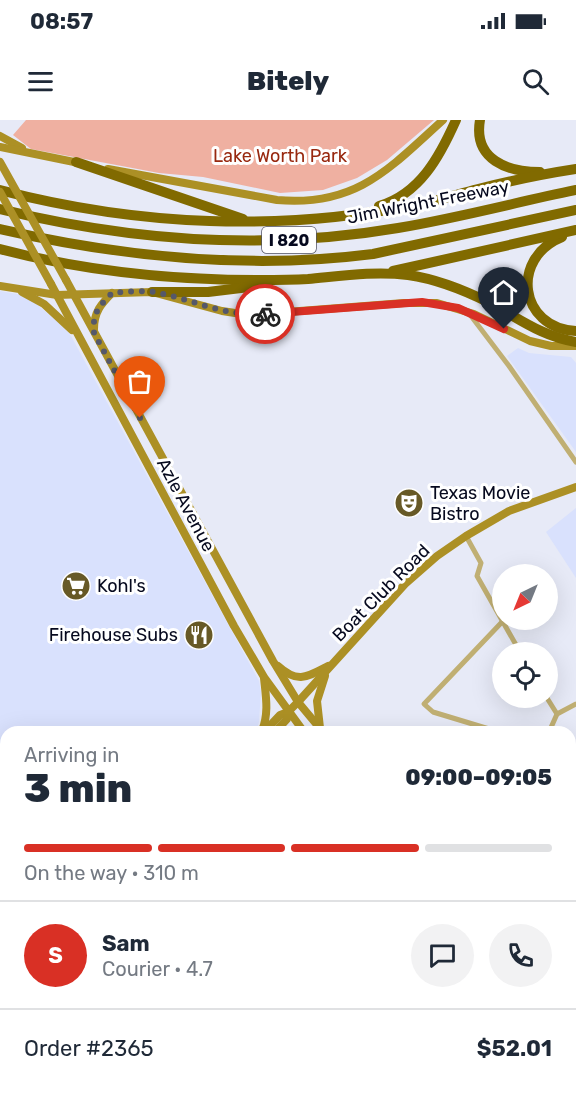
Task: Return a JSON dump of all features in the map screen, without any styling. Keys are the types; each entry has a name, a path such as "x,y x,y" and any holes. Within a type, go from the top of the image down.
{"highway":[{"path":"352,216 391,202 418,183 440,154 456,120"},
{"path":"480,120 480,137 484,149 501,166 521,171 562,172"},
{"path":"76,162 252,222"},
{"path":"0,191 73,207 133,216 252,222 352,216 422,204 480,188 576,169"},
{"name":"Jim Wright Freeway","path":"0,209 46,220 131,234 204,241 265,241 344,236 397,228 576,190"},
{"name":"Jim Wright Freeway","path":"0,229 76,245 187,259 340,258 373,254 576,210"},
{"path":"152,292 218,291 304,279 387,273 576,231"},
{"path":"576,231 547,244 539,252 531,266 527,283 530,298 541,316 554,326 576,331"},
{"path":"0,249 86,267 165,277 304,279"},
{"path":"387,273 430,280 456,288 490,304 525,325 556,339 576,344"}],"main road":[{"path":"0,147 277,200 318,200 348,192 368,183 398,161 443,120"},
{"path":"0,136 31,153"},
{"name":"Azle Avenue","path":"0,162 273,661 298,702 319,726"},
{"name":"Azle Avenue","path":"0,191 212,585 264,677 299,726"},
{"path":"0,286 57,296 152,292 222,312 242,315 422,302 443,304 467,311 530,341 551,346 576,344"},
{"path":"18,290 45,304 77,335"},
{"path":"94,333 94,317 112,293"},
{"name":"Boat Club Road","path":"269,726 298,702 409,580 437,556 509,511 576,487"},
{"path":"192,549 207,541"},
{"path":"212,585 226,577"},
{"name":"Azle Avenue","path":"273,661 290,675 299,678 307,677 332,664"},
{"name":"Azle Avenue","path":"321,726 316,701 332,664"},
{"path":"264,677 268,707 265,726"},
{"name":"Boat Club Road","path":"281,726 287,719 288,712"}],"street":[{"path":"467,311 509,366 576,462"},
{"path":"466,536 481,563 477,576 492,604"},
{"path":"479,726 433,712 424,704 494,630"},
{"path":"552,726 557,714 576,704"},
{"path":"553,708 557,714"}],"shaded area":[{"path":"0,291 22,295 35,303 63,326 71,336 259,681 261,692 258,726 0,726"},
{"path":"518,348 529,353 571,357 576,363 576,452 507,356"},
{"path":"576,508 576,578 546,532"}],"green space":[{"name":"Lake Worth Park","path":"26,120 434,120 387,160 357,178 323,190 280,193 203,177 159,173 31,149 13,135"}],"way so far":[{"path":"140,418 94,333 94,317 112,293 152,292 222,312 242,315 265,314"}],"place":[{"name":"Texas Movie Bistro","path":"409,503"},
{"name":"Kohl's","path":"76,586"},
{"name":"Firehouse Subs","path":"199,635"}],"route":[{"path":"265,314 422,302 458,308 504,329"}]}
